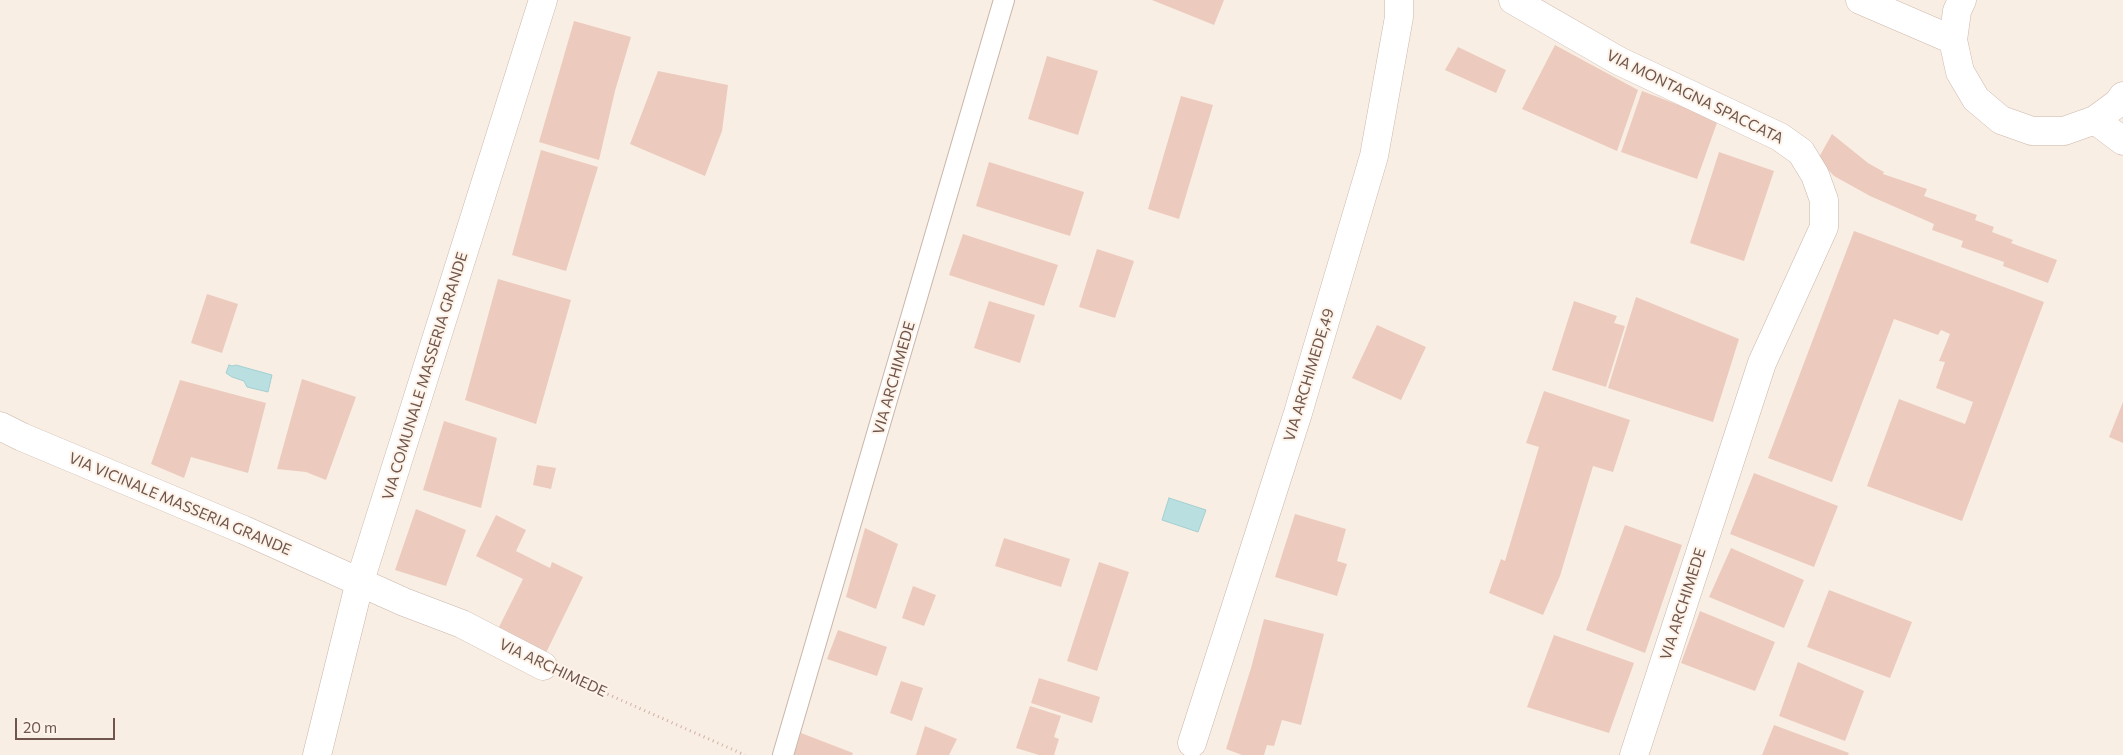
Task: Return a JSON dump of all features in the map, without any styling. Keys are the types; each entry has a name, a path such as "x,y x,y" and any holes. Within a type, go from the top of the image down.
{"street":[{"name":"VIA COMUNALE MASSERIA GRANDE","path":"317,755 360,581 543,0"},
{"name":"VIA ARCHIMEDE,49","path":"1192,743 1298,413 1374,156 1400,17 1399,0"},
{"name":"VIA MONTAGNA SPACCATA","path":"1513,0 1619,61 1780,137 1802,152 1816,175 1824,200 1824,227 1762,363 1732,454"},
{"path":"1860,0 1953,40"},
{"path":"1962,0 1957,11 1953,40 1960,72 1976,99 2001,120 2032,131 2064,131 2095,120 2118,103 2123,96"},
{"path":"2095,120 2123,141"},
{"name":"VIA VICINALE MASSERIA GRANDE","path":"0,426 360,581"},
{"name":"VIA ARCHIMEDE","path":"1634,755 1732,454"},
{"name":"VIA ARCHIMEDE","path":"360,581 404,602 462,624 543,666"}],"lane":[{"name":"VIA ARCHIMEDE","path":"783,755 1004,0"}],"path":[{"name":"VIA ARCHIMEDE","path":"543,666 745,755"}],"water":[{"path":"229,365 236,365 272,375 268,392 247,387 244,381 226,373"},
{"path":"1169,498 1206,510 1198,532 1162,520"}],"building":[{"path":"1152,0 1224,0 1214,25"},
{"path":"574,21 631,37 615,91 599,160 539,142"},
{"path":"1555,45 1638,90 1617,151 1522,109"},
{"path":"1458,47 1506,70 1496,93 1445,70"},
{"path":"1047,56 1098,71 1078,135 1028,119"},
{"path":"658,71 728,85 722,131 705,176 630,144"},
{"path":"1642,91 1718,120 1697,179 1621,152"},
{"path":"1181,96 1213,105 1179,219 1148,209"},
{"path":"1832,134 1868,163 1884,172 1883,174 1927,189 1924,196 1977,215 1975,220 1994,227 1992,232 2013,240 2011,243 2057,260 2048,283 2003,266 2004,262 1961,247 1963,241 1932,230 1934,224 1870,196 1834,176 1818,159"},
{"path":"541,150 598,167 566,271 512,255"},
{"path":"1719,152 1774,171 1744,261 1690,243"},
{"path":"989,162 1084,192 1070,236 976,206"},
{"path":"1854,231 2044,302 1962,521 1867,486 1899,399 1965,424 1973,402 1936,388 1945,362 1939,361 1950,334 1941,330 1938,335 1894,319 1832,482 1768,458"},
{"path":"963,234 1058,265 1044,306 949,275"},
{"path":"1097,249 1134,261 1115,318 1079,307"},
{"path":"498,279 571,300 536,424 465,400"},
{"path":"207,294 238,304 222,353 191,343"},
{"path":"1636,297 1739,339 1713,422 1608,388"},
{"path":"989,301 1035,315 1020,363 974,348"},
{"path":"1574,301 1617,316 1614,323 1625,326 1606,387 1552,370"},
{"path":"1377,325 1426,347 1401,400 1352,378"},
{"path":"302,379 356,397 326,480 306,472 277,469"},
{"path":"180,380 266,403 248,473 191,457 184,478 151,464"},
{"path":"1544,391 1630,420 1613,472 1593,466 1560,576 1543,615 1489,593 1501,559 1505,561 1539,447 1526,443"},
{"path":"2123,402 2123,443 2109,437"},
{"path":"444,421 497,438 481,508 423,490"},
{"path":"537,465 556,468 551,489 533,485"},
{"path":"1754,473 1838,506 1814,567 1730,534"},
{"path":"416,509 466,530 446,586 395,570"},
{"path":"1295,514 1346,529 1337,561 1347,564 1337,596 1275,577"},
{"path":"496,515 526,530 516,551 550,568 552,562 583,577 542,661 494,637 523,579 476,556"},
{"path":"1625,525 1682,545 1645,653 1586,630"},
{"path":"865,528 898,544 876,609 846,597"},
{"path":"1004,538 1070,559 1061,587 995,566"},
{"path":"1731,548 1804,580 1784,628 1709,597"},
{"path":"1099,562 1129,572 1097,671 1067,661"},
{"path":"913,586 936,595 924,626 902,618"},
{"path":"1829,590 1912,622 1890,678 1807,647"},
{"path":"1700,611 1775,642 1755,691 1681,663"},
{"path":"1264,619 1324,634 1301,725 1282,720 1274,746 1267,745 1264,755 1242,755 1226,749"},
{"path":"838,630 887,647 877,676 827,659"},
{"path":"1554,635 1634,663 1609,733 1527,707"},
{"path":"1798,662 1864,691 1845,741 1779,716"},
{"path":"1039,678 1100,697 1092,723 1031,703"},
{"path":"901,681 923,688 912,721 890,713"},
{"path":"1030,706 1061,716 1054,737 1059,739 1054,755 1039,755 1016,748"},
{"path":"1774,725 1849,753 1848,755 1762,755"},
{"path":"925,726 957,739 949,755 916,755"},
{"path":"801,733 853,753 852,755 794,755"}]}
